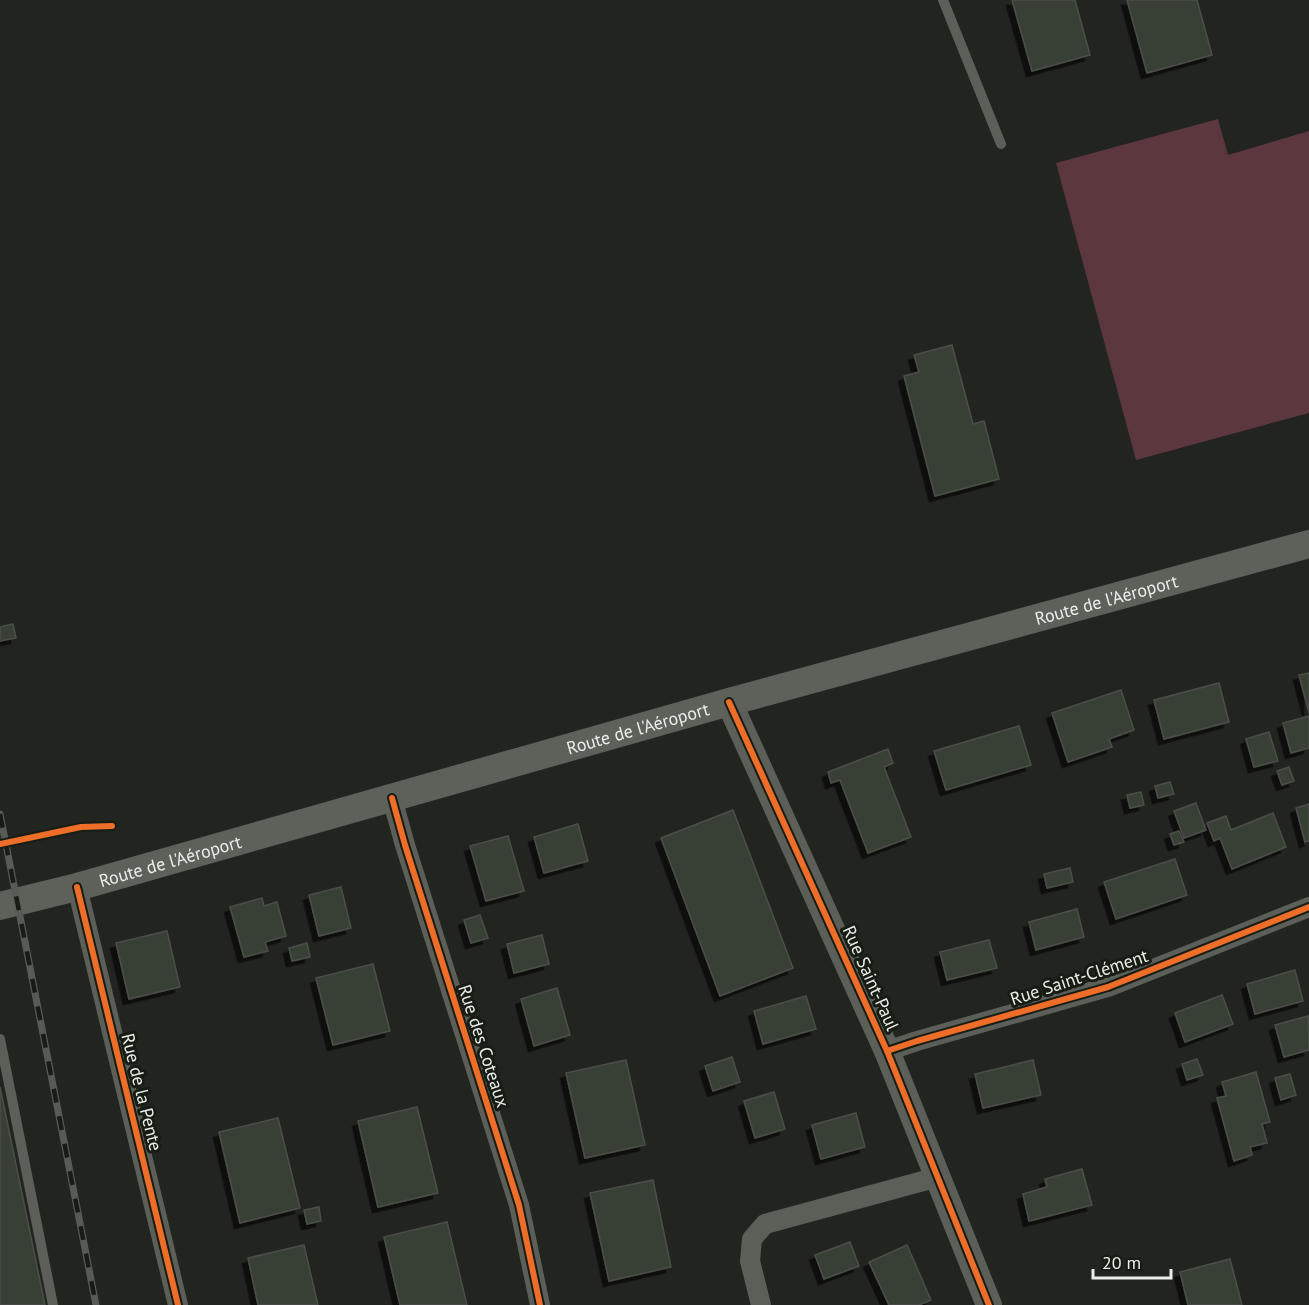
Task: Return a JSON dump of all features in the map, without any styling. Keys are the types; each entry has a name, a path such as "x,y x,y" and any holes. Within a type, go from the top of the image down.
{"main road":[{"name":"Route de l'Aéroport","path":"0,906 77,887 729,702 1309,544"}],"street":[{"name":"Rue Saint-Paul","path":"729,702 887,1051 989,1305"},
{"name":"Rue des Coteaux","path":"392,798 519,1205 540,1305"},
{"name":"Rue de la Pente","path":"77,887 178,1305"},
{"name":"Rue Saint-Clément","path":"887,1051 1108,987 1309,907"},
{"path":"761,1305 750,1262 752,1239 765,1224 938,1177"}],"lane":[{"path":"943,0 1001,144"},
{"path":"0,1039 53,1305"}],"shaded area":[{"path":"1218,119 1228,155 1309,131 1309,413 1136,460 1056,163"}],"building":[{"path":"1012,0 1075,0 1090,55 1032,71"},
{"path":"1127,0 1197,0 1212,55 1147,73"},
{"path":"952,345 973,424 984,421 999,479 935,496 904,376 919,372 914,355"},
{"path":"13,624 16,638 0,641 0,627"},
{"path":"1309,673 1309,713 1299,675"},
{"path":"1219,683 1229,722 1164,739 1154,700"},
{"path":"1121,690 1134,730 1109,739 1112,747 1068,762 1052,713"},
{"path":"1309,716 1309,748 1291,753 1283,723"},
{"path":"1019,726 1031,765 946,790 934,751"},
{"path":"1269,732 1278,761 1254,767 1246,739"},
{"path":"888,749 893,763 884,767 911,837 868,853 840,780 831,783 828,772"},
{"path":"1289,767 1294,781 1282,785 1277,771"},
{"path":"1170,782 1174,794 1158,798 1155,786"},
{"path":"1141,792 1144,805 1130,808 1127,795"},
{"path":"1196,803 1206,830 1184,838 1174,811"},
{"path":"1309,804 1309,841 1305,842 1296,808"},
{"path":"733,810 793,968 720,996 661,838"},
{"path":"1273,813 1286,847 1232,869 1220,838 1214,841 1207,823 1226,816 1231,830"},
{"path":"578,824 588,861 544,873 534,837"},
{"path":"1179,831 1184,842 1174,845 1170,834"},
{"path":"508,836 524,891 486,901 470,846"},
{"path":"1175,859 1187,895 1116,919 1104,882"},
{"path":"1070,868 1073,882 1047,888 1044,874"},
{"path":"341,887 351,928 319,936 309,895"},
{"path":"262,898 264,906 277,902 286,936 265,942 268,951 244,957 230,907"},
{"path":"1077,909 1084,937 1036,950 1029,922"},
{"path":"480,915 488,938 471,943 464,920"},
{"path":"167,931 180,987 129,999 116,943"},
{"path":"542,935 549,964 514,973 507,944"},
{"path":"989,940 997,968 947,980 940,952"},
{"path":"307,943 310,957 292,961 289,948"},
{"path":"373,964 390,1031 333,1045 316,978"},
{"path":"1295,970 1303,1001 1255,1014 1247,984"},
{"path":"557,988 570,1035 534,1046 521,999"},
{"path":"1222,995 1233,1024 1185,1042 1175,1013"},
{"path":"806,996 816,1029 763,1044 754,1011"},
{"path":"1308,1016 1309,1050 1284,1057 1275,1025"},
{"path":"732,1057 740,1082 713,1091 705,1066"},
{"path":"1197,1059 1203,1075 1187,1080 1182,1064"},
{"path":"626,1060 645,1145 585,1158 566,1073"},
{"path":"1033,1060 1041,1095 983,1108 975,1074"},
{"path":"1256,1072 1270,1122 1262,1124 1267,1143 1250,1147 1252,1155 1234,1161 1217,1098 1226,1096 1222,1082"},
{"path":"1290,1074 1296,1095 1281,1100 1275,1078"},
{"path":"0,1087 45,1305 0,1305"},
{"path":"774,1092 785,1129 755,1138 744,1101"},
{"path":"417,1107 438,1193 378,1207 358,1121"},
{"path":"856,1113 865,1147 821,1159 812,1125"},
{"path":"278,1118 300,1208 240,1223 219,1132"},
{"path":"1082,1169 1092,1205 1029,1221 1023,1194 1047,1187 1045,1179"},
{"path":"653,1180 671,1267 609,1281 590,1193"},
{"path":"319,1207 321,1221 307,1224 304,1210"},
{"path":"447,1222 467,1305 400,1305 384,1237"},
{"path":"850,1242 859,1266 824,1279 815,1255"},
{"path":"304,1245 318,1305 258,1305 248,1258"},
{"path":"907,1245 931,1300 919,1305 889,1305 869,1262"},
{"path":"1230,1259 1242,1305 1188,1305 1180,1272"}],"railway":[{"path":"0,814 96,1305"}],"cycle path":[{"path":"729,702 887,1051 989,1305"},
{"path":"392,798 519,1205 540,1305"},
{"path":"0,844 81,827 112,826"},
{"path":"77,887 178,1305"},
{"path":"887,1051 1108,987 1309,907"}]}
